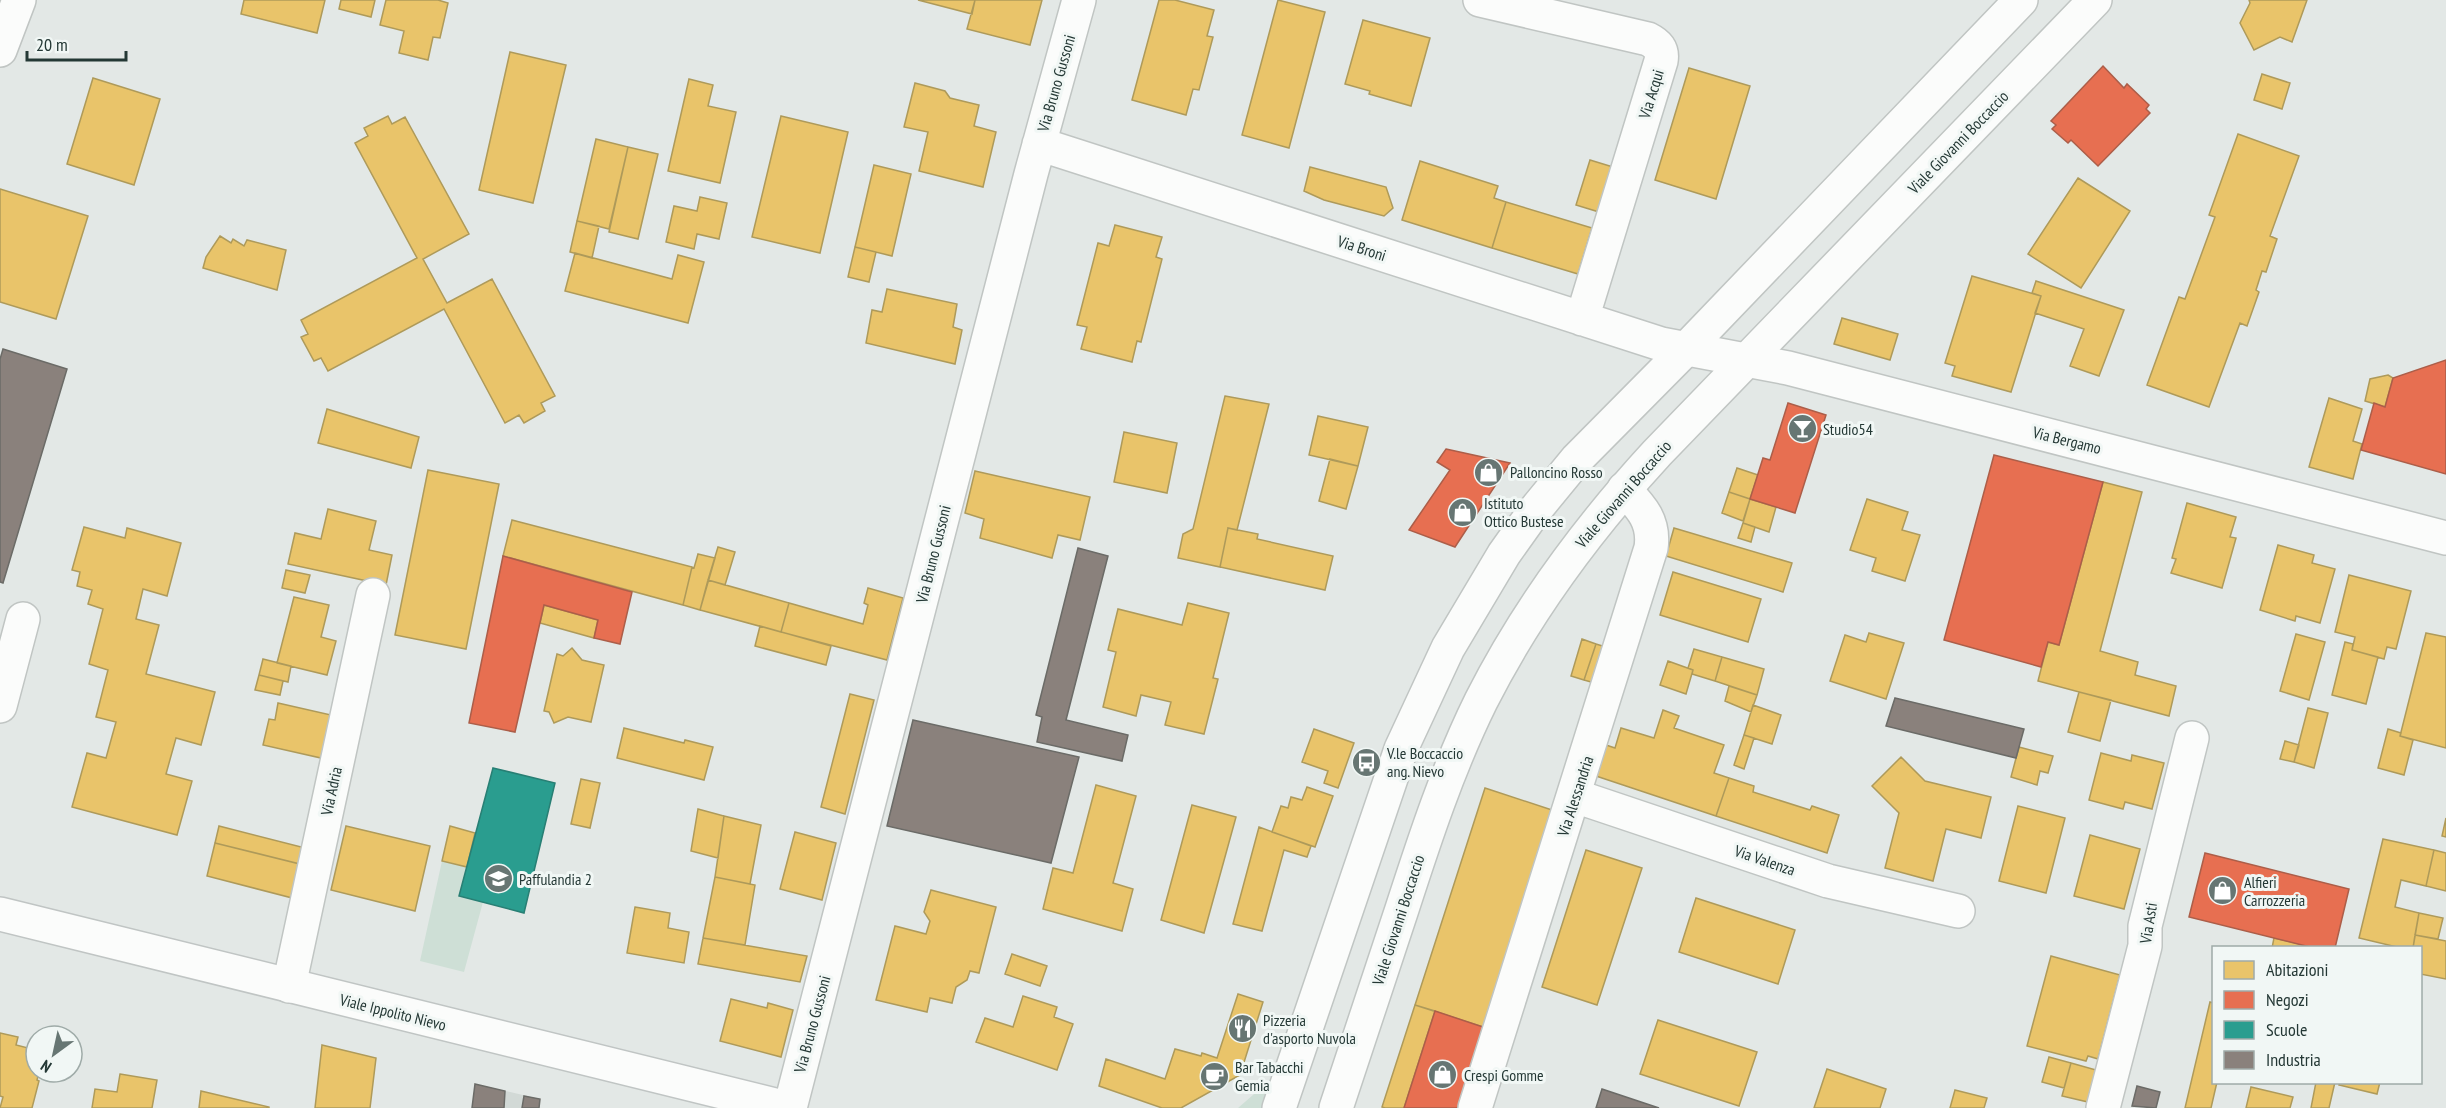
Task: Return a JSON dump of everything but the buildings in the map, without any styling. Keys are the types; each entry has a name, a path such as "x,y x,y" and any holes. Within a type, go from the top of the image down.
{"street":[{"name":"Via Bruno Gussoni","path":"788,1108 1039,144 1079,0"},
{"name":"Via Acqui","path":"1480,0 1648,39 1661,51 1661,61 1582,319"},
{"path":"1279,1108 1398,757 1448,648 1492,571 1536,509 1577,459 1686,350 2021,0"},
{"name":"Viale Giovanni Boccaccio","path":"1336,1108 1433,814 1471,722 1496,674 1545,594 1587,534 1624,489 2095,0"},
{"path":"0,50 11,11"},
{"name":"Via Broni","path":"1039,144 1582,319 1686,350"},
{"name":"Via Bergamo","path":"1686,350 1788,368 2446,538"},
{"name":"Via Alessandria","path":"1476,1108 1651,548 1653,538 1649,520 1624,489"},
{"name":"Via Adria","path":"289,986 374,595"},
{"path":"0,706 23,619"},
{"name":"Via Asti","path":"2103,1108 2145,946 2145,926 2192,738"},
{"name":"Via Valenza","path":"1575,796 1828,881 1958,911"},
{"name":"Viale Ippolito Nievo","path":"0,914 788,1108"}],"shaded area":[{"path":"442,861 467,867 460,896 483,902 464,972 420,961"},
{"path":"475,1084 540,1099 539,1108 472,1108"},
{"path":"1261,1088 1268,1091 1262,1108 1238,1108"}],"place":[{"name":"Studio54","path":"1802,429"},
{"name":"Palloncino Rosso","path":"1489,472"},
{"name":"Istituto Ottico Bustese","path":"1463,512"},
{"name":"V.le Boccaccio ang. Nievo","path":"1366,762"},
{"name":"Paffulandia 2","path":"498,879"},
{"name":"Alfieri Carrozzeria","path":"2223,891"},
{"name":"Pizzeria d'asporto Nuvola","path":"1242,1029"},
{"name":"Crespi Gomme","path":"1443,1075"},
{"name":"Bar Tabacchi Gemia","path":"1214,1076"}]}
